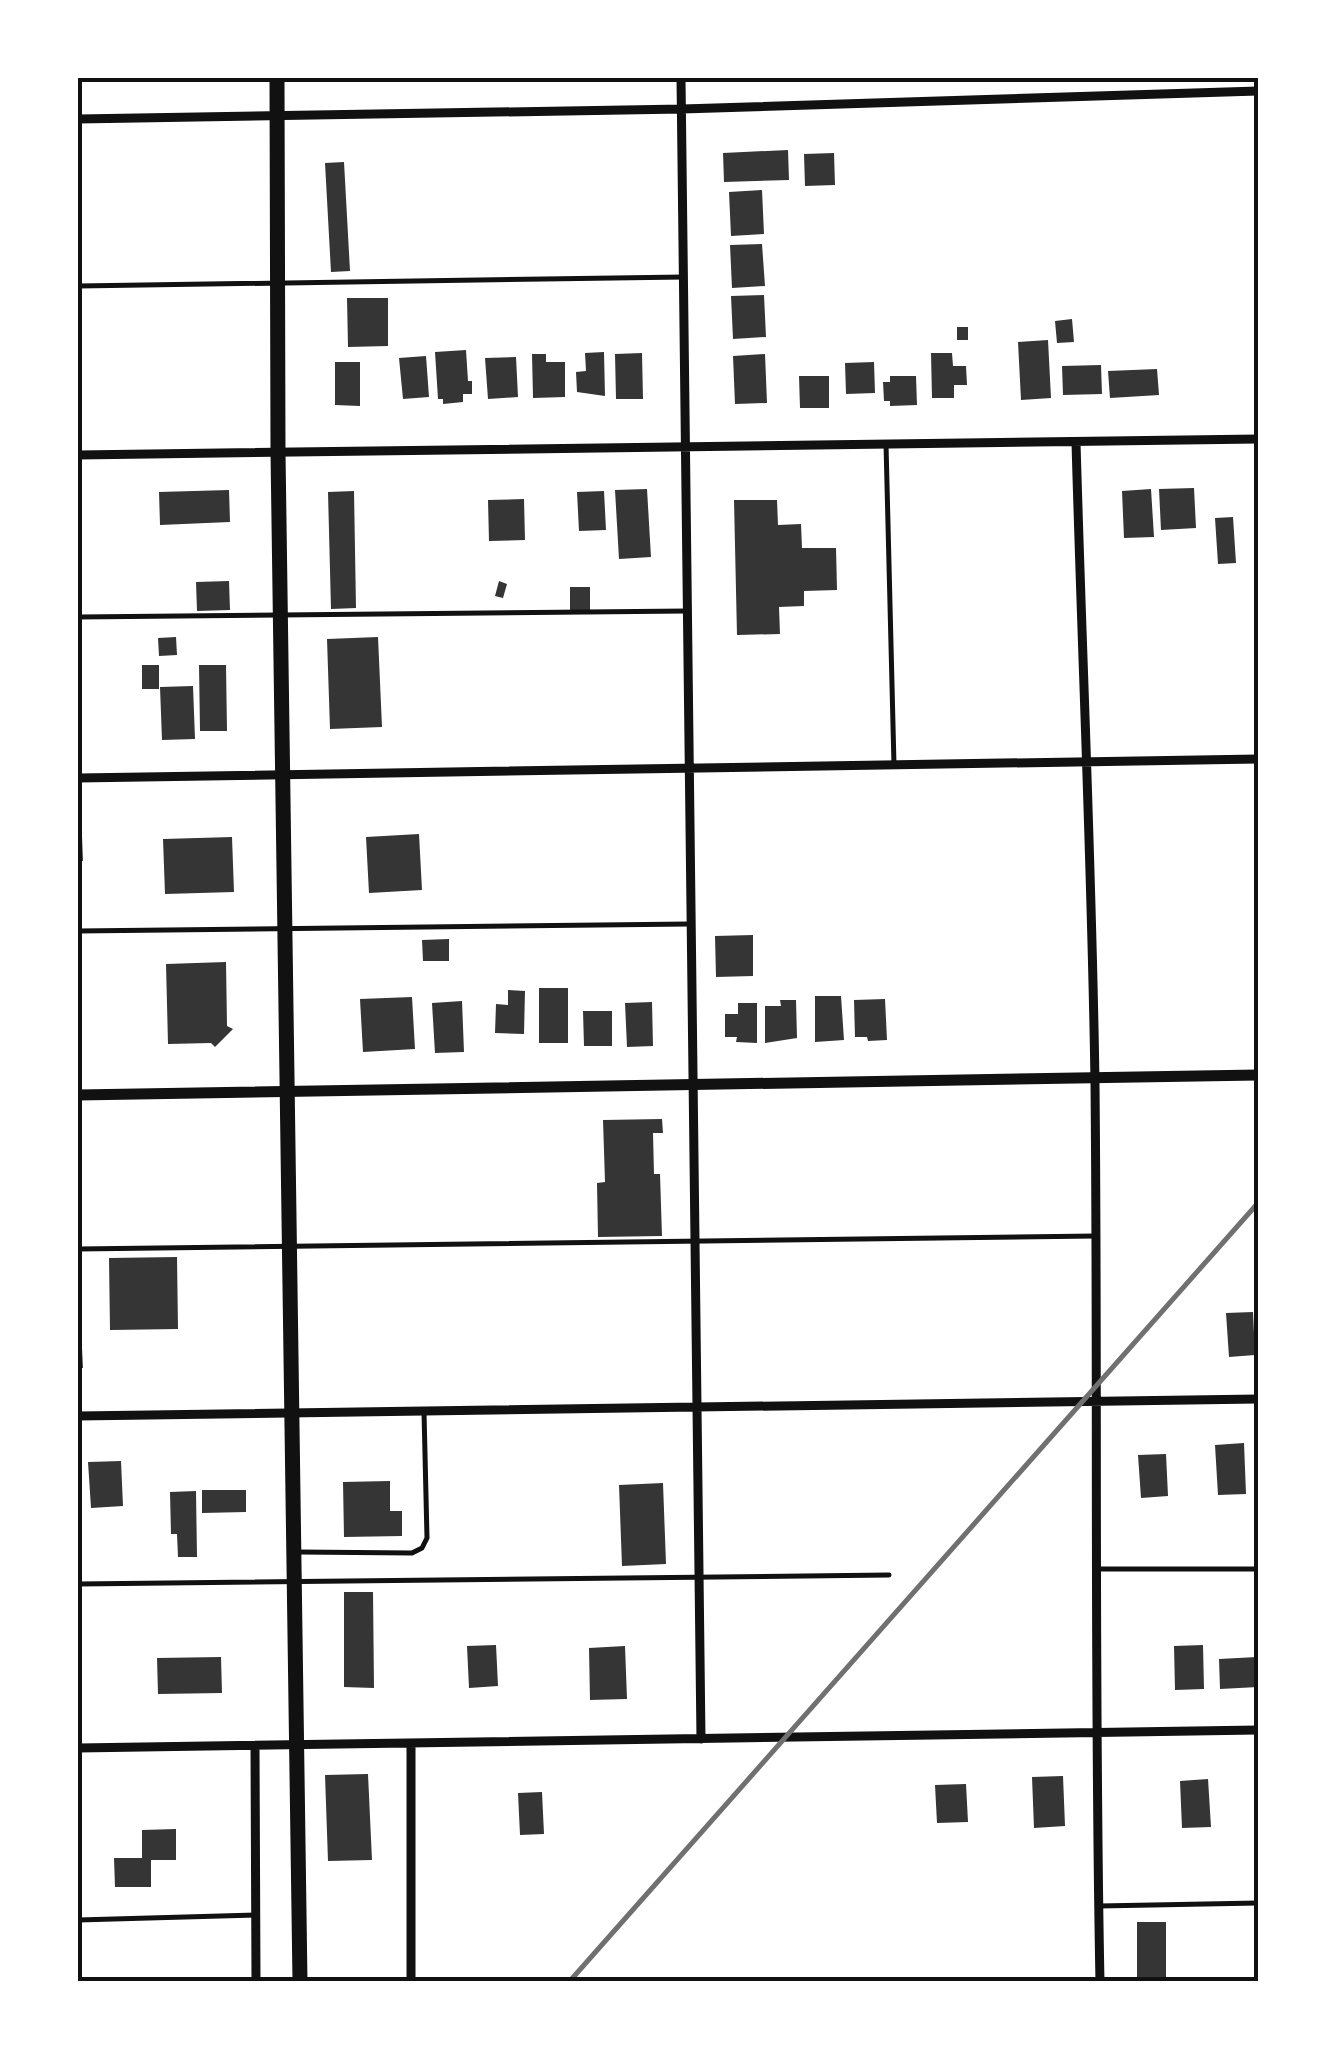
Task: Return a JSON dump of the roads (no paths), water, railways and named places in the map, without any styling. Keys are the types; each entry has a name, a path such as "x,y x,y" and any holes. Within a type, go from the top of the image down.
{"highway":[{"path":"277,78 278,452 300,1982"}],"street":[{"path":"682,78 701,1739"},
{"path":"78,119 682,109 1258,90"},
{"path":"78,455 1258,439"},
{"path":"1076,442 1094,1078 1098,1400 1095,1733 1100,1982"},
{"path":"78,778 1258,759"},
{"path":"78,1095 1258,1076"},
{"path":"78,1416 1258,1399"},
{"path":"78,1748 1258,1730"},
{"path":"411,1744 412,1982"},
{"path":"255,1746 256,1982"}],"lane":[{"path":"78,286 684,277"},
{"path":"886,444 894,765"},
{"path":"78,618 687,611"},
{"path":"78,932 690,924"},
{"path":"78,1249 1096,1236"},
{"path":"295,1552 412,1552 422,1548 427,1538 424,1412"},
{"path":"1096,1570 1258,1570"},
{"path":"78,1584 889,1575"},
{"path":"1098,1906 1258,1903"},
{"path":"78,1920 256,1915"}],"railway":[{"path":"569,1982 1258,1203"}]}
